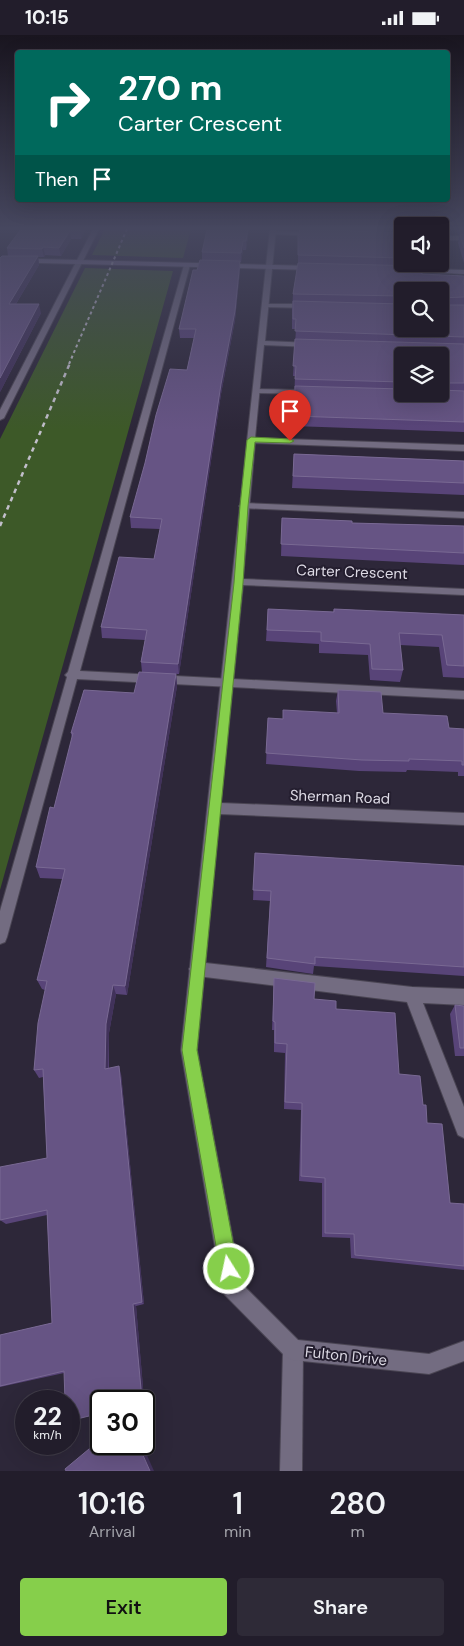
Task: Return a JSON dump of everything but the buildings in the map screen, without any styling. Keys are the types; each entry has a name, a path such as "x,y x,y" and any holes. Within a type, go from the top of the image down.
{"street":[{"path":"0,418 63,296"},
{"path":"0,937 71,675 178,296"},
{"name":"Fulton Drive","path":"265,296 190,1050 232,1288 293,1350 428,1364 464,1351"},
{"path":"264,305 314,306"},
{"path":"260,343 318,345"},
{"path":"257,391 326,393"},
{"path":"251,440 464,448"},
{"path":"244,506 464,515"},
{"name":"Carter Crescent","path":"238,583 464,592"},
{"path":"71,675 464,695"},
{"name":"Sherman Road","path":"214,808 464,819"},
{"path":"197,969 412,995 464,997"},
{"path":"412,995 464,1129"},
{"path":"291,1471 293,1350"}],"green space":[{"path":"71,296 166,296 0,890 0,439"}],"railway":[{"path":"69,364 98,296"},
{"path":"0,526 70,363"}],"route":[{"path":"229,1269 190,1050 251,440 290,441"}]}
